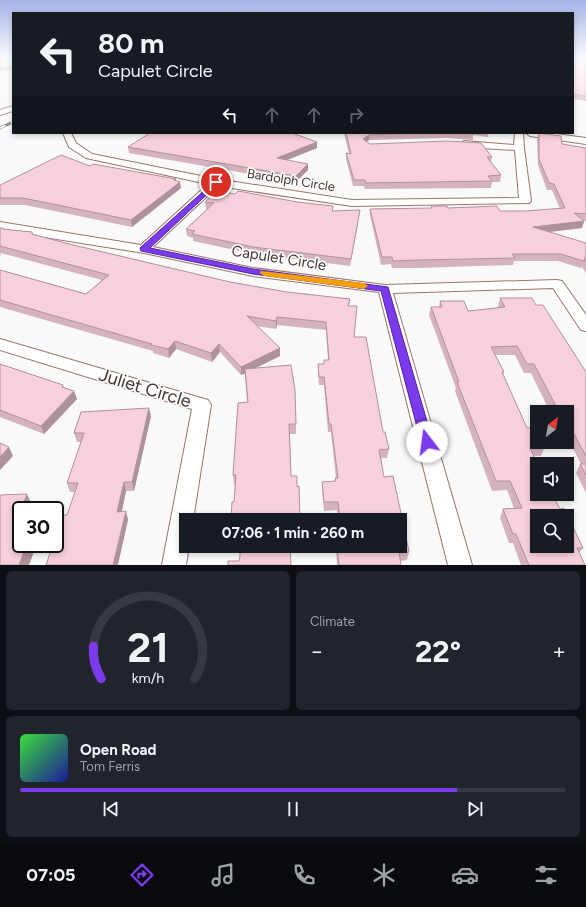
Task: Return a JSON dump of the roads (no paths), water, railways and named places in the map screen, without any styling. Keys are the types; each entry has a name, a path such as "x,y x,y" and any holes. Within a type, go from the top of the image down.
{"street":[{"path":"0,113 12,108"},
{"name":"Bardolph Circle","path":"67,134 72,145 89,156 216,182 352,203 525,201 519,148"},
{"path":"455,143 519,148 519,134"},
{"path":"537,134 586,141"},
{"path":"144,249 216,182"},
{"name":"Capulet Circle","path":"0,226 144,249 253,272 385,289 557,284 586,326"},
{"path":"385,289 460,565"},
{"name":"Juliet Circle","path":"0,344 202,405 174,565"}],"railway":[{"path":"0,128 12,122"}]}
